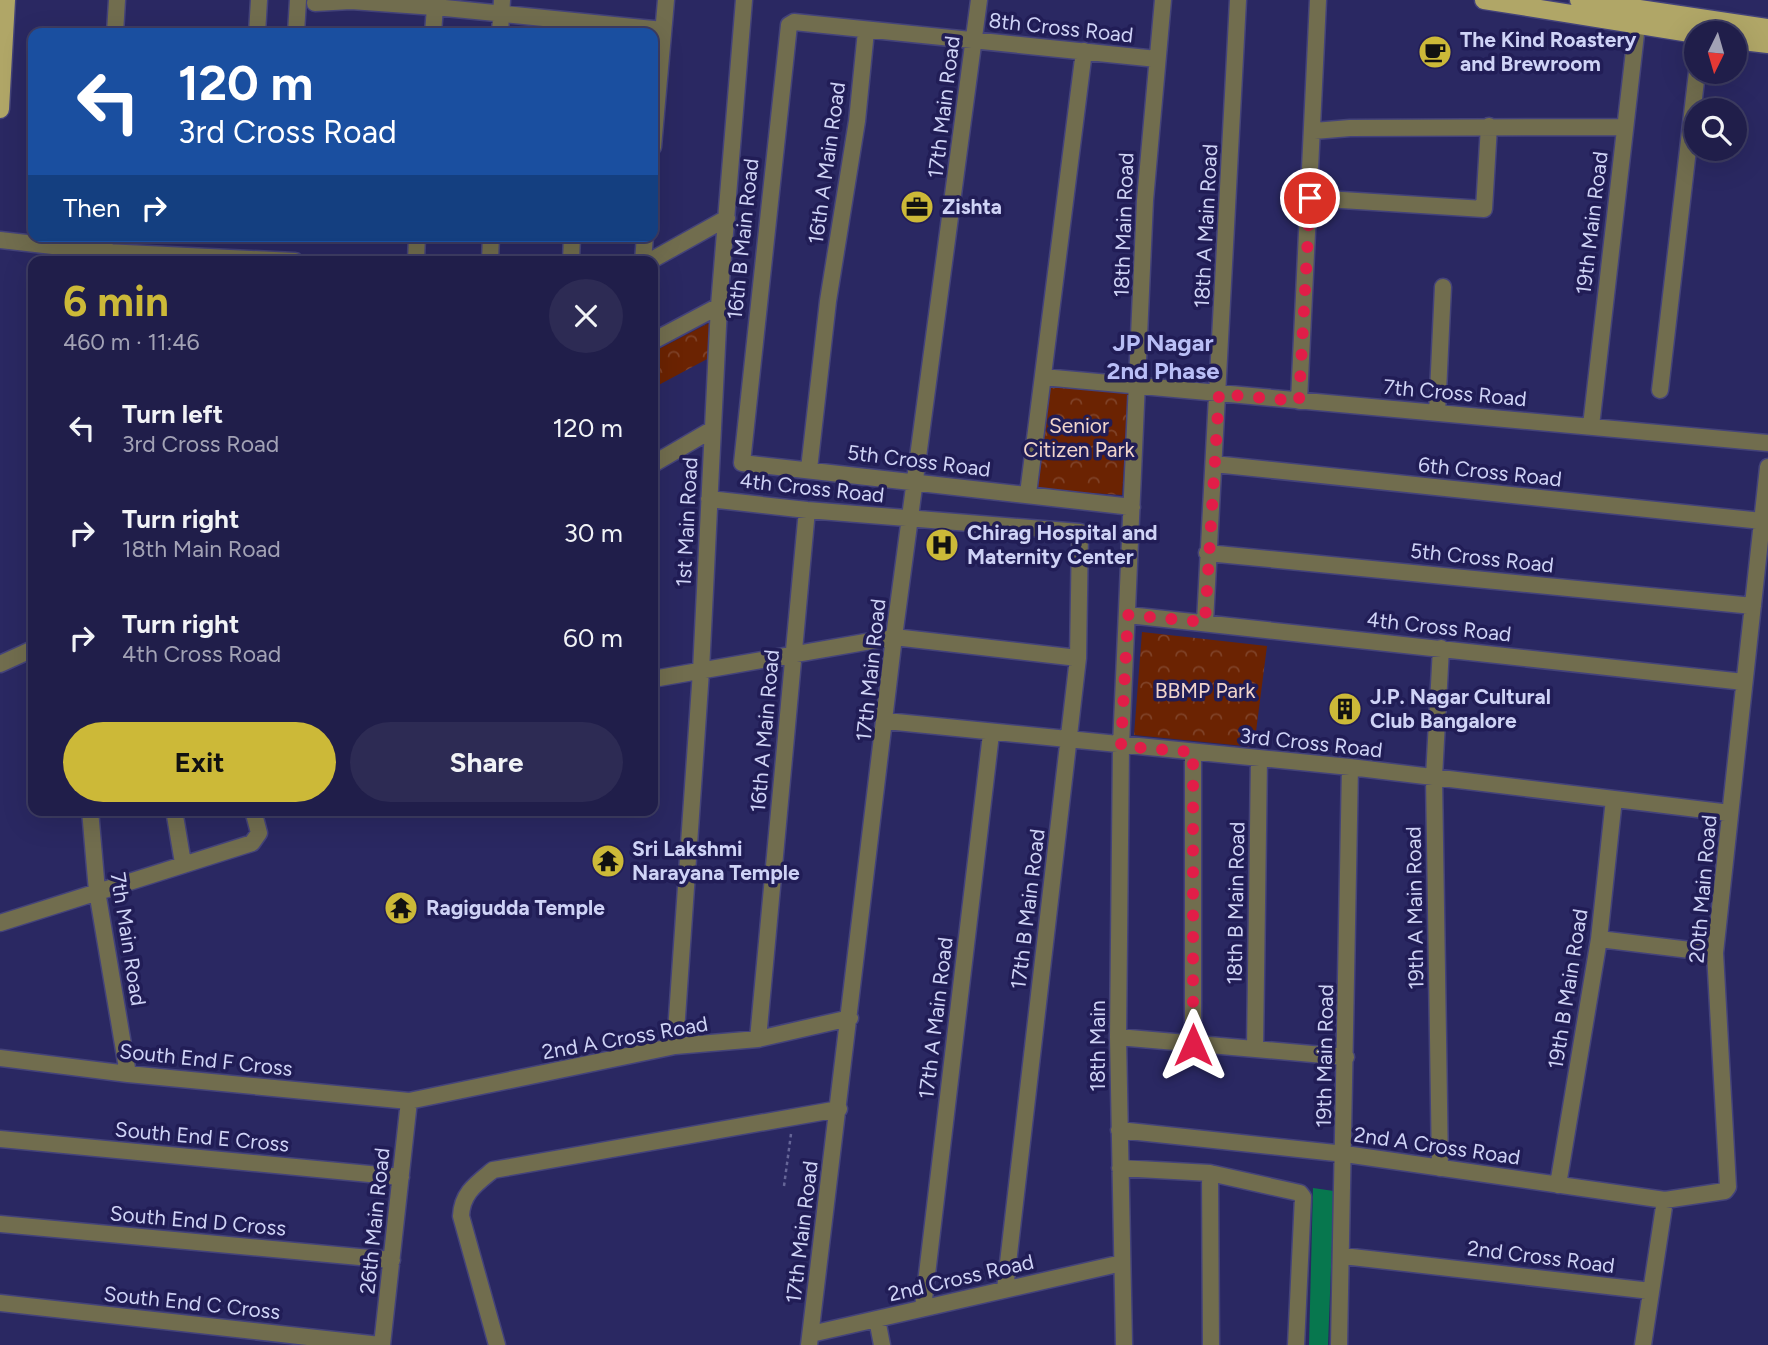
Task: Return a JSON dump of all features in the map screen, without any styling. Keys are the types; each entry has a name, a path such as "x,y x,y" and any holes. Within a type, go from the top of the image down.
{"main road":[{"path":"0,109 6,0"},
{"path":"1484,0 1637,25 1684,28"},
{"path":"1579,0 1684,25"},
{"path":"1747,28 1768,28"},
{"path":"1747,42 1768,44"}],"street":[{"path":"115,28 117,0"},
{"path":"257,28 259,0"},
{"path":"296,28 298,0"},
{"path":"658,88 666,0"},
{"name":"1st Main Road","path":"675,1046 701,671 719,306 744,0"},
{"name":"17th Main Road","path":"810,1340 894,637 979,0"},
{"name":"18th Main Road","path":"1121,746 1144,212 1163,0"},
{"name":"18th A Main Road","path":"1205,622 1238,0"},
{"path":"1299,401 1314,131 1318,0"},
{"path":"315,3 351,1 435,7 501,6 581,27 608,28"},
{"path":"500,28 501,6"},
{"path":"433,28 435,7"},
{"name":"8th Cross Road","path":"794,22 1157,59"},
{"name":"16th B Main Road","path":"742,463 788,28 794,22"},
{"name":"19th Main Road","path":"1591,426 1637,25"},
{"path":"658,30 663,30"},
{"name":"16th A Main Road","path":"809,469 828,301 857,121 866,31"},
{"path":"1028,494 1084,51"},
{"path":"1660,390 1696,84"},
{"path":"1314,131 1489,126 1624,127"},
{"path":"1310,198 1484,209 1489,126"},
{"path":"658,257 727,218"},
{"path":"0,240 168,256"},
{"path":"1437,413 1443,287"},
{"path":"658,338 719,306"},
{"name":"7th Cross Road","path":"1042,377 1768,443"},
{"path":"658,461 713,429"},
{"name":"5th Cross Road","path":"742,463 1132,507"},
{"name":"6th Cross Road","path":"1214,464 1762,521"},
{"name":"20th Main Road","path":"1665,1200 1721,1193 1728,1187 1715,953 1768,467"},
{"name":"4th Cross Road","path":"709,499 807,510 1080,532"},
{"name":"16th A Main Road","path":"758,1038 807,510"},
{"name":"17th B Main Road","path":"1005,1289 1078,658 1080,532"},
{"name":"5th Cross Road","path":"1207,553 1753,606"},
{"name":"4th Cross Road","path":"1128,615 1744,682"},
{"path":"658,678 894,637 1078,658"},
{"name":"19th A Main Road","path":"1440,1168 1434,777 1441,648"},
{"path":"0,664 28,651"},
{"name":"3rd Cross Road","path":"886,721 991,734 1350,767 1730,813"},
{"name":"17th A Main Road","path":"923,1308 991,734"},
{"name":"18th Main","path":"1121,746 1118,1037 1124,1345"},
{"path":"1193,752 1193,1045"},
{"name":"18th B Main Road","path":"1255,1048 1259,758"},
{"name":"19th Main Road","path":"1339,1345 1345,1154 1350,767"},
{"name":"19th B Main Road","path":"1558,1185 1599,939 1614,799"},
{"name":"7th Main Road","path":"91,816 97,891 128,1074"},
{"path":"175,816 183,863"},
{"path":"0,923 253,843 260,834 255,816"},
{"path":"1599,939 1715,953"},
{"name":"2nd A Cross Road","path":"409,1101 675,1046 758,1038 850,1018"},
{"path":"1118,1037 1346,1057"},
{"name":"South End F Cross","path":"0,1058 128,1074 409,1101"},
{"name":"26th Main Road","path":"381,1345 409,1101"},
{"path":"497,1345 461,1216 462,1202 472,1187 493,1170 839,1109"},
{"name":"2nd A Cross Road","path":"1119,1130 1345,1154 1665,1200"},
{"name":"South End E Cross","path":"0,1139 401,1177"},
{"path":"1120,1168 1210,1173 1294,1190 1303,1197 1296,1345"},
{"path":"1210,1173 1211,1345"},
{"path":"1643,1345 1665,1200"},
{"name":"South End D Cross","path":"0,1224 392,1260"},
{"name":"2nd Cross Road","path":"1343,1255 1651,1291"},
{"name":"2nd Cross Road","path":"810,1340 877,1319 1122,1262"},
{"name":"South End C Cross","path":"0,1303 381,1345"},
{"path":"877,1319 882,1345"}],"path":[{"path":"784,1186 794,1117"}],"green space":[{"path":"711,322 709,358 658,385 658,349"},
{"name":"Senior Citizen Park","path":"1036,381 1129,387 1122,495 1030,489"},
{"name":"BBMP Park","path":"1142,632 1267,646 1254,747 1134,735"}],"shaded area":[{"path":"1313,1188 1334,1191 1328,1345 1309,1345"}],"place":[{"name":"The Kind Roastery and Brewroom","path":"1435,52"},
{"name":"Zishta","path":"917,207"},
{"name":"Chirag Hospital and Maternity Center","path":"942,545"},
{"name":"J.P. Nagar Cultural Club Bangalore","path":"1345,709"},
{"name":"Sri Lakshmi Narayana Temple","path":"608,861"},
{"name":"Ragigudda Temple","path":"401,908"}],"district":[{"name":"JP Nagar 2nd Phase","path":"1163,357"}],"route":[{"path":"1193,1045 1193,752 1121,746 1128,615 1205,622 1207,553 1219,394 1299,401 1310,198"}]}
